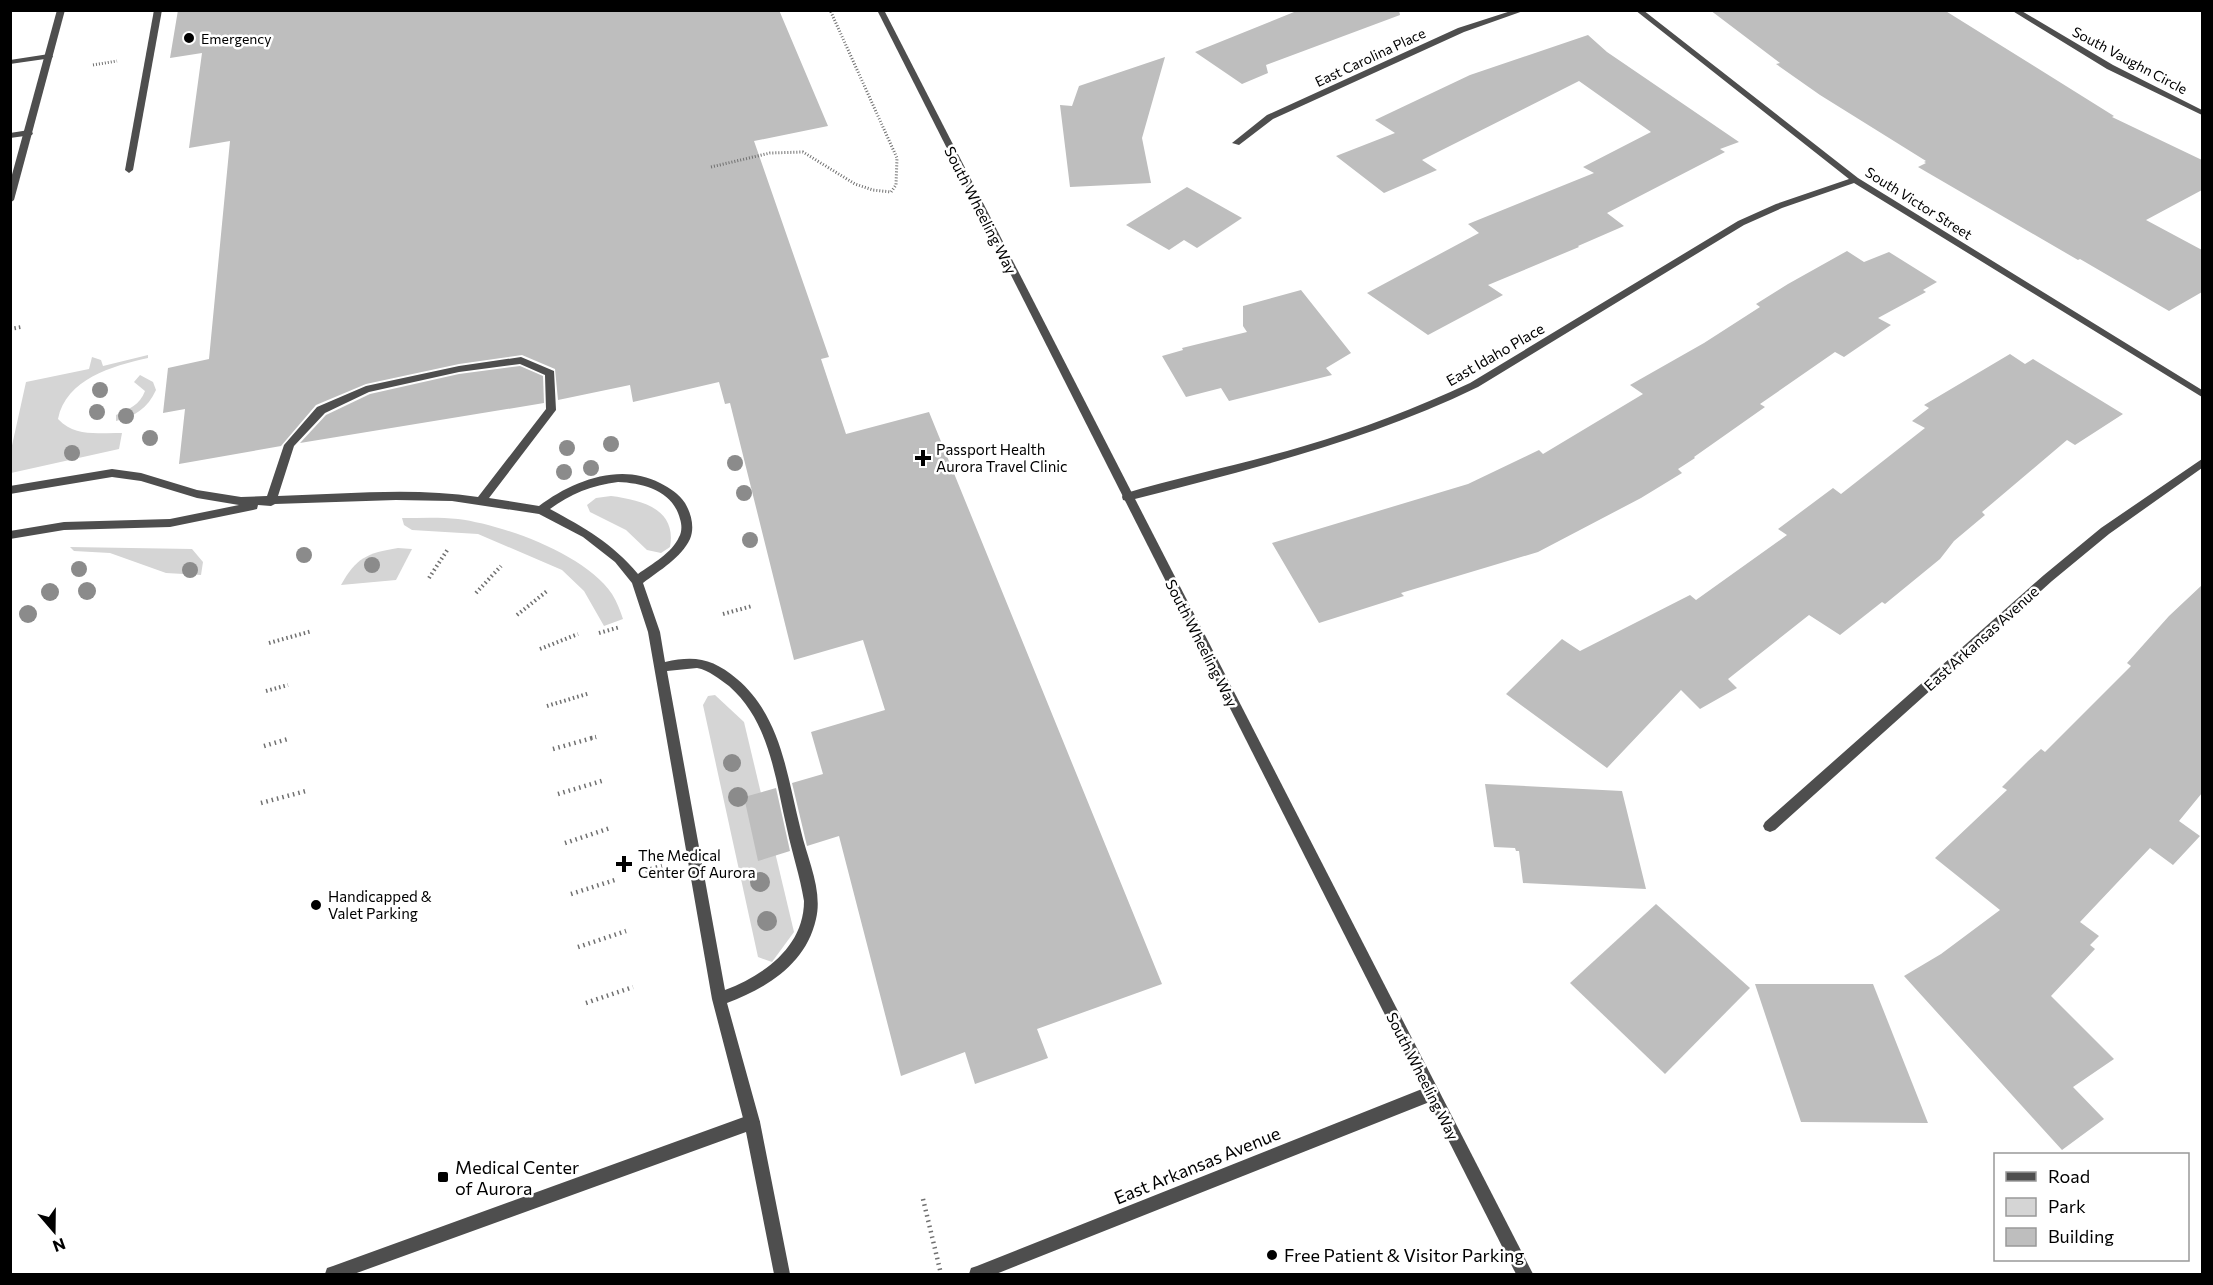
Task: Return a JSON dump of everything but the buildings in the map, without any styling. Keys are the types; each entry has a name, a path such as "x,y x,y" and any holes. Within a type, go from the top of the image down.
{"street":[{"path":"10,200 61,10"},
{"path":"129,170 158,10"},
{"name":"South Wheeling Way","path":"880,10 1525,1275"},
{"name":"East Carolina Place","path":"1236,143 1270,117 1461,30 1523,10"},
{"name":"South Victor Street","path":"1638,10 1854,180 2202,394"},
{"name":"South Vaughn Circle","path":"2014,10 2110,67 2202,113"},
{"path":"10,62 49,56"},
{"path":"10,136 28,133"},
{"name":"East Idaho Place","path":"1128,497 1349,436 1433,406 1474,385 1742,224 1779,206 1854,180"},
{"path":"271,502 289,445 321,410 366,389 459,369 521,360 550,373 551,410 482,500"},
{"name":"East Arkansas Avenue","path":"1770,826 2056,571 2138,506 2202,463"},
{"path":"10,490 112,473 141,477 213,497 271,502 396,496 482,500 541,510 598,542 619,559 637,581 650,615 719,999 752,1122 782,1275"},
{"path":"541,510 568,491 619,478 639,478 657,484 673,495 682,507 686,519 685,537 678,548 637,581"},
{"path":"10,535 64,526 170,523 271,502"},
{"path":"661,668 700,663 736,684 752,700 762,715 776,753 809,893 810,920 803,936 790,954 760,983 719,999"},
{"name":"East Arkansas Avenue","path":"978,1275 1432,1093"},
{"path":"333,1275 752,1122"}],"path":[{"path":"711,167 779,152 800,151 810,154 842,176 865,188 879,193 891,192 896,185 897,158 830,10"},
{"path":"93,65 121,60"},
{"path":"10,329 21,327"},
{"path":"429,578 448,549"},
{"path":"476,592 501,566"},
{"path":"517,615 548,591"},
{"path":"723,614 752,606"},
{"path":"600,633 623,626"},
{"path":"269,643 312,632"},
{"path":"540,649 578,634"},
{"path":"266,691 288,685"},
{"path":"547,706 590,693"},
{"path":"553,749 596,737"},
{"path":"264,746 288,739"},
{"path":"558,794 605,780"},
{"path":"261,803 306,791"},
{"path":"565,843 610,828"},
{"path":"640,872 664,865"},
{"path":"571,894 618,879"},
{"path":"578,947 626,931"},
{"path":"586,1003 633,987"},
{"path":"923,1199 941,1275"}],"green space":[{"path":"148,355 148,358 106,370 80,384 63,405 58,419 80,432 122,433 119,449 11,473 11,450 26,382 89,369 92,357 101,360 103,366"},
{"path":"140,375 153,382 156,390 153,396 140,411 116,421 116,415 133,406 143,396 145,391 134,382"},
{"path":"611,496 645,504 663,515 671,534 670,547 661,553 647,550 626,530 590,512 587,505 596,498"},
{"path":"402,518 451,518 477,522 520,535 564,554 600,580 612,594 623,619 604,626 584,591 562,570 478,534 412,530 404,525"},
{"path":"70,547 192,549 203,562 201,575 166,573 110,553 74,551"},
{"path":"398,548 412,549 396,580 341,585 357,563 364,558 378,552"},
{"path":"715,695 744,722 794,932 772,962 758,957 703,705 708,696"}],"place":[{"name":"Emergency","path":"189,38"},
{"name":"Passport Health Aurora Travel Clinic","path":"923,458"},
{"name":"The Medical Center Of Aurora","path":"624,864"},
{"name":"Handicapped & Valet Parking","path":"316,905"},
{"name":"Medical Center of Aurora","path":"443,1177"},
{"name":"Free Patient & Visitor Parking","path":"1272,1255"}]}
